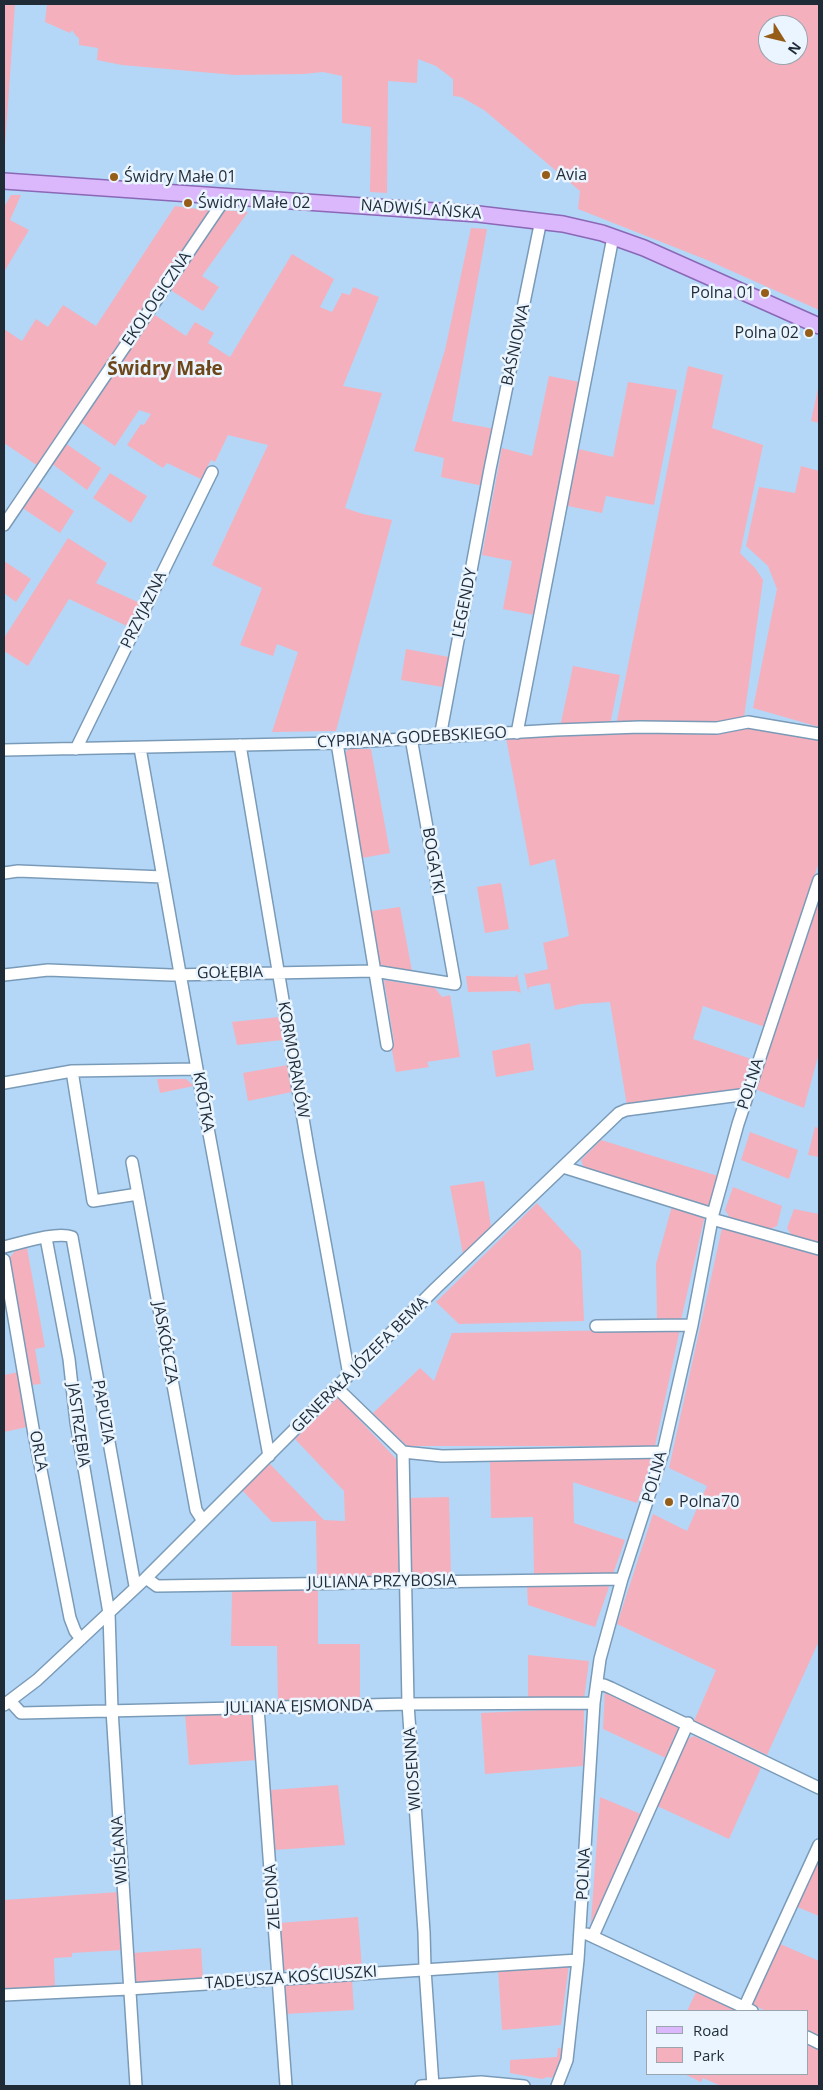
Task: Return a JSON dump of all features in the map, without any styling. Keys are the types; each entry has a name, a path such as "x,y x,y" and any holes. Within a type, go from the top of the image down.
{"main road":[{"name":"NADWIŚLAŃSKA","path":"4,181 541,220 584,228 613,237 669,259 819,326"}],"street":[{"name":"EKOLOGICZNA","path":"4,525 218,209 224,196"},
{"name":"BAŚNIOWA","path":"490,469 541,220"},
{"path":"517,733 556,523 613,237"},
{"name":"LEGENDY","path":"440,737 490,469"},
{"name":"PRZYJAZNA","path":"76,749 212,472"},
{"name":"CYPRIANA GODEBSKIEGO","path":"4,750 337,743 631,728 717,728 748,722 819,734"},
{"name":"BOGATKI","path":"411,738 455,984"},
{"path":"337,743 387,1045"},
{"name":"KORMORANÓW","path":"240,745 349,1375"},
{"name":"KRÓTKA","path":"140,748 269,1456"},
{"path":"4,873 18,871 163,876"},
{"name":"POLNA","path":"557,2086 567,2060 581,1933 594,1703 600,1659 622,1579 663,1452 692,1325 712,1217 748,1094 819,880"},
{"name":"GOŁĘBIA","path":"4,975 48,970 180,974 374,971 455,984"},
{"path":"4,1083 72,1071 197,1069"},
{"path":"72,1071 94,1201 138,1194"},
{"name":"GENERAŁA JÓZEFA BEMA","path":"7,1703 37,1680 135,1586 146,1578 349,1375 619,1113 626,1110 748,1094"},
{"name":"JASKÓŁCZA","path":"132,1162 196,1510 203,1521"},
{"path":"563,1167 712,1217 819,1249"},
{"name":"PAPUZIA","path":"46,1238 72,1237 135,1586"},
{"path":"4,1247 46,1238"},
{"name":"JASTRZĘBIA","path":"46,1238 69,1359 76,1422 109,1613"},
{"name":"ORLA","path":"4,1260 34,1434 70,1618 75,1631 81,1639"},
{"path":"596,1326 692,1325"},
{"path":"337,1388 403,1452 442,1456 663,1452"},
{"name":"WIOSENNA","path":"403,1452 404,1581 408,1704 433,2086"},
{"name":"JULIANA PRZYBOSIA","path":"146,1578 156,1586 622,1579"},
{"name":"WIŚLANA","path":"109,1613 112,1710 136,2086"},
{"path":"597,1686 604,1685 611,1688 819,1788"},
{"name":"JULIANA EJSMONDA","path":"7,1703 21,1713 408,1704 594,1703"},
{"name":"ZIELONA","path":"258,1708 286,2086"},
{"name":"POLNA","path":"593,1936 688,1724"},
{"path":"581,1933 593,1936 748,2009 819,1845"},
{"name":"TADEUSZA KOŚCIUSZKI","path":"4,1995 129,1990 425,1968 578,1960"},
{"path":"421,2086 481,2082 524,2086"}],"green space":[{"path":"4,4 15,4 4,161"},
{"path":"47,4 819,4 819,310 707,260 578,209 580,191 484,110 461,97 453,96 453,79 436,66 418,59 417,83 388,81 387,193 370,192 371,127 342,123 342,76 323,72 235,75 122,65 97,60 98,48 79,45 79,38 72,30 70,33 45,22"},
{"path":"11,195 21,195 10,220 29,230 4,272 4,207"},
{"path":"175,206 214,211 38,466 4,443 4,329 22,341 36,319 48,327 63,305 96,326"},
{"path":"222,210 248,212 202,276 219,287 203,311 169,289"},
{"path":"471,228 487,229 452,421 495,429 483,486 441,477 444,458 414,451 445,350"},
{"path":"292,254 334,279 320,307 332,312 342,293 350,295 353,287 379,297 343,386 382,393 345,508 392,520 336,731 272,732 298,652 277,644 273,656 240,645 262,588 212,565 268,445 228,435 215,462 211,460 201,479 167,463 163,468 127,445 141,424 144,425 151,414 139,410 115,446 79,421 152,313 186,336 195,322 214,333 208,343 230,357"},
{"path":"688,366 723,375 712,428 763,445 740,553 755,568 763,580 744,718 729,721 616,725"},
{"path":"549,376 580,382 534,615 503,609 512,561 482,555 502,448 532,456"},
{"path":"628,382 677,390 654,505 606,496 602,513 563,505 574,448 613,457"},
{"path":"819,384 819,423 811,421"},
{"path":"65,443 101,468 87,490 51,463"},
{"path":"801,466 819,471 819,727 753,708 777,589 768,566 746,546 759,487 795,493"},
{"path":"110,473 147,496 131,523 93,498"},
{"path":"36,485 74,511 60,533 21,507"},
{"path":"68,538 107,563 96,583 140,603 129,627 69,599 28,666 4,651 4,638"},
{"path":"4,561 31,579 16,602 4,593"},
{"path":"406,649 449,657 443,687 401,680"},
{"path":"573,666 620,675 610,725 560,727"},
{"path":"750,727 819,739 819,862 765,1027 703,1006 693,1039 754,1060 744,1090 627,1106 610,1002 581,1004 555,1010 550,983 529,987 528,991 524,972 526,974 548,969 543,943 569,936 555,859 530,866 506,738 560,734 731,730"},
{"path":"348,749 371,749 390,853 362,858 343,756"},
{"path":"501,883 509,929 485,933 477,887"},
{"path":"819,892 819,1053 804,1108 755,1089"},
{"path":"400,907 412,971 379,964 370,914 372,911"},
{"path":"517,974 521,993 516,991 468,992 466,976 515,977"},
{"path":"384,980 435,988 442,997 450,995 460,1057 427,1062 429,1067 396,1072 391,1045 394,1042"},
{"path":"279,1017 283,1040 237,1045 232,1022"},
{"path":"530,1043 534,1070 496,1077 492,1051"},
{"path":"288,1065 292,1092 248,1101 243,1073"},
{"path":"157,1079 186,1079 194,1086 160,1093"},
{"path":"815,1127 819,1128 819,1157 808,1155"},
{"path":"750,1132 798,1150 789,1179 741,1160"},
{"path":"601,1140 718,1176 708,1207 585,1171 581,1160"},
{"path":"484,1181 491,1227 463,1254 450,1186"},
{"path":"733,1187 782,1206 777,1226 770,1229 730,1218 725,1210"},
{"path":"537,1203 581,1251 584,1321 459,1324 436,1302"},
{"path":"672,1206 705,1215 681,1320 657,1320 656,1264"},
{"path":"794,1209 819,1214 819,1243 792,1236 787,1228"},
{"path":"722,1228 819,1256 819,1641 767,1755 694,1721 716,1670 617,1624 653,1514 687,1531 707,1486 669,1468"},
{"path":"27,1248 45,1347 35,1349 41,1384 30,1385 7,1261 15,1251"},
{"path":"680,1329 655,1446 407,1446 373,1413 420,1368 434,1381 452,1333"},
{"path":"19,1372 27,1427 4,1432 4,1375"},
{"path":"338,1397 398,1461 400,1577 317,1578 316,1521 272,1522 242,1490 269,1463 324,1520 345,1521 344,1491 295,1439"},
{"path":"653,1458 637,1503 573,1482 574,1523 625,1540 613,1574 534,1575 533,1517 491,1518 490,1460"},
{"path":"449,1497 451,1575 409,1576 408,1498"},
{"path":"605,1583 609,1587 595,1627 528,1605 527,1584"},
{"path":"318,1587 318,1644 360,1644 360,1702 278,1703 277,1646 231,1646 232,1589"},
{"path":"528,1655 589,1661 584,1699 528,1699"},
{"path":"605,1688 684,1726 668,1759 603,1729"},
{"path":"584,1708 583,1766 485,1774 481,1713"},
{"path":"254,1713 258,1760 189,1765 185,1714"},
{"path":"694,1736 761,1768 729,1839 657,1806 687,1739"},
{"path":"338,1785 345,1845 274,1850 271,1790"},
{"path":"600,1797 643,1815 592,1925 591,1922"},
{"path":"819,1852 819,1916 795,1906"},
{"path":"119,1892 123,1950 72,1953 72,1957 54,1958 55,1988 4,1992 4,1900"},
{"path":"358,1917 362,1968 291,1974 282,1968 279,1923"},
{"path":"778,1943 819,1961 819,2037 808,2032 808,2010 764,2010 751,2004"},
{"path":"201,1948 203,1978 134,1983 133,1953"},
{"path":"569,1964 561,2025 502,2030 498,1969"},
{"path":"352,1979 354,2010 285,2014 283,1983"},
{"path":"698,1988 745,2010 687,2010"},
{"path":"808,2040 819,2046 819,2086 721,2086 703,2078 701,2082 686,2075 808,2075"},
{"path":"558,2048 564,2049 556,2077 542,2079 510,2073 510,2060 557,2057"}],"place":[{"name":"Avia","path":"546,175"},
{"name":"Świdry Małe 01","path":"114,177"},
{"name":"Świdry Małe 02","path":"188,203"},
{"name":"Polna 01","path":"765,293"},
{"name":"Polna 02","path":"809,333"},
{"name":"Polna70","path":"669,1502"}],"district":[{"name":"Świdry Małe","path":"165,370"}]}
